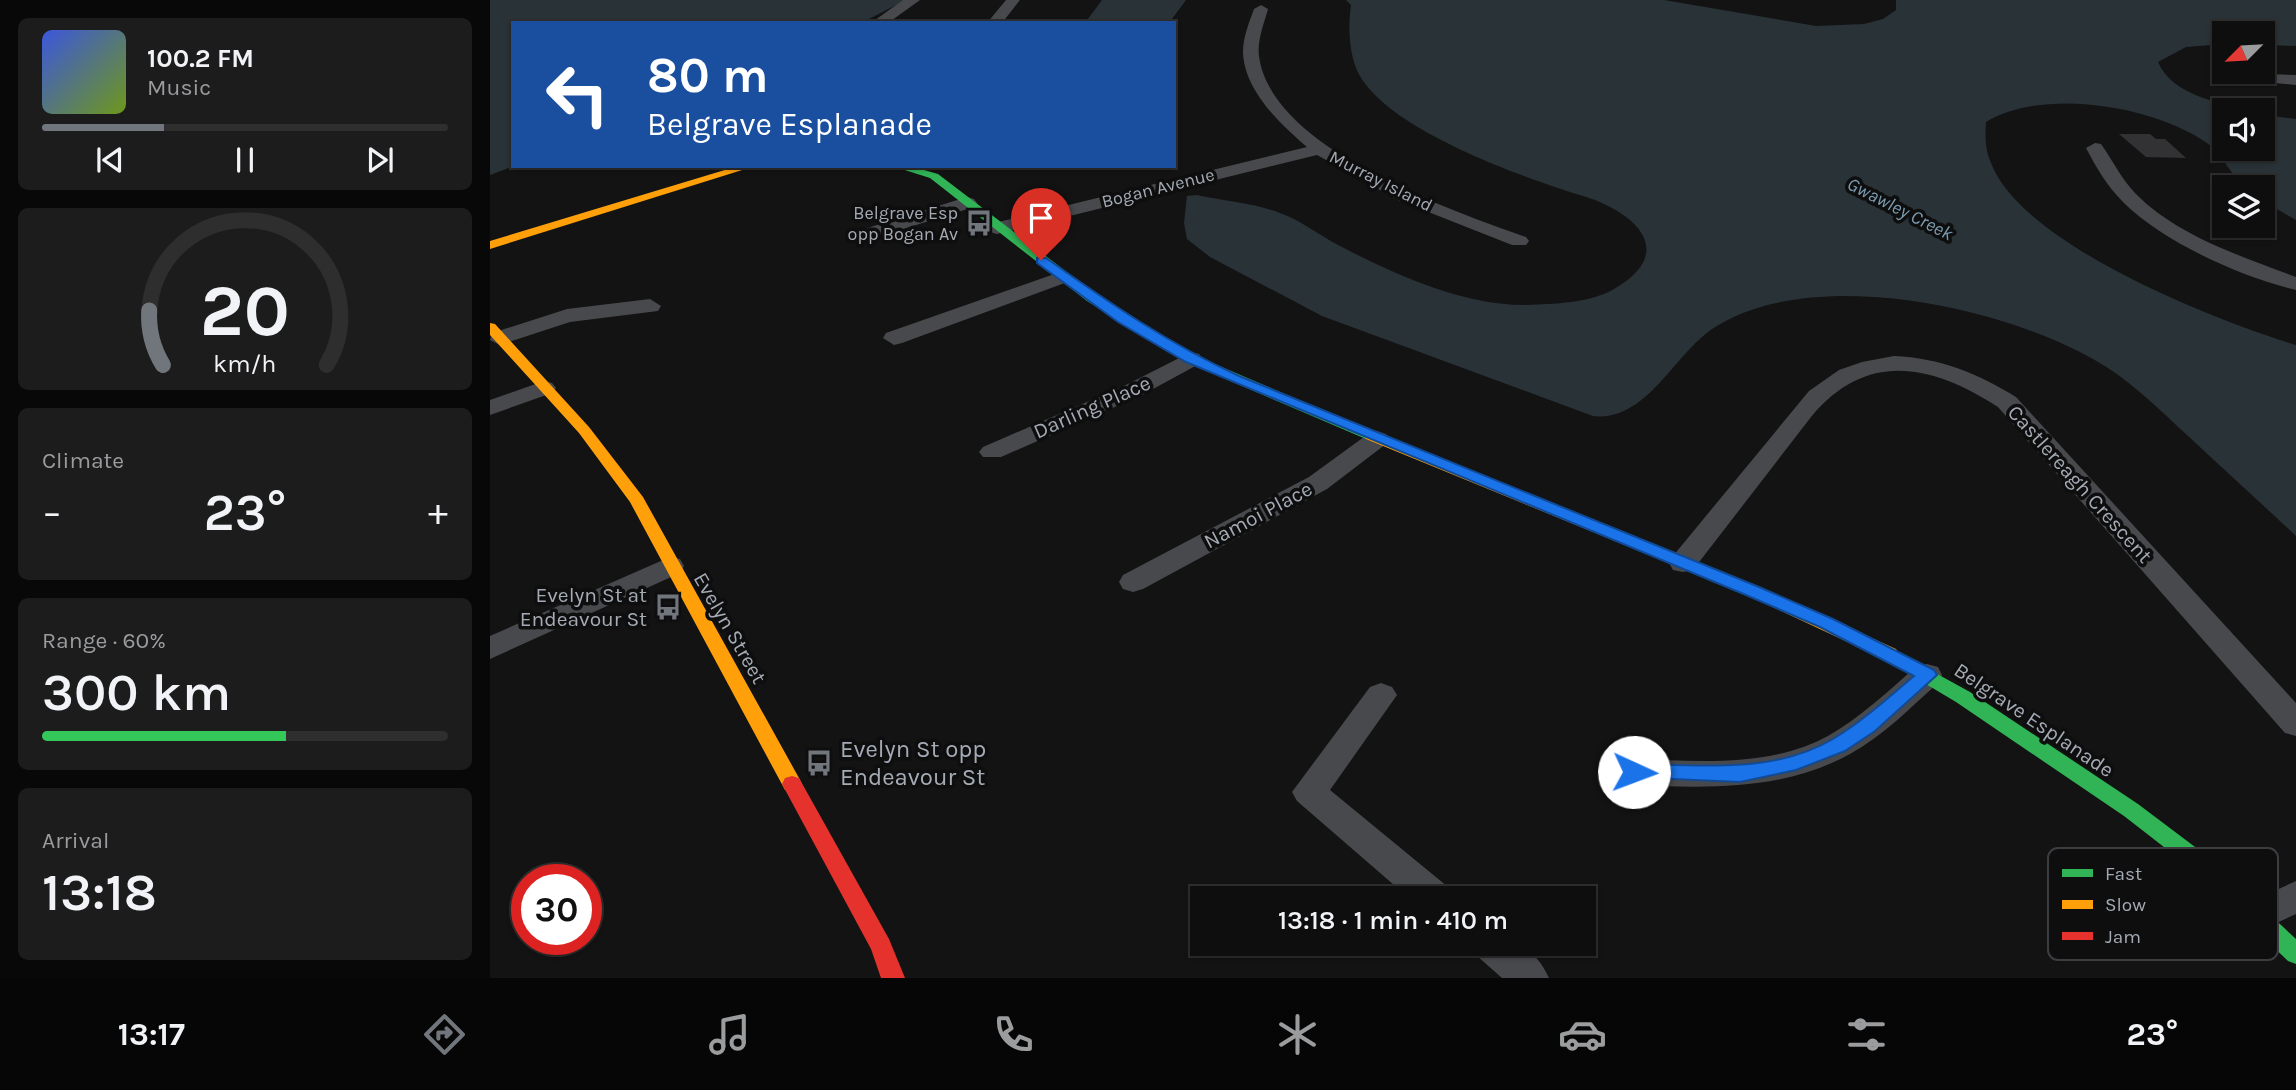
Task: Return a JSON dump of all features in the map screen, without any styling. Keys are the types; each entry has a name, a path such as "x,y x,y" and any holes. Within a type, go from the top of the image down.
{"street":[{"path":"881,21 914,0"},
{"path":"996,21 1013,0"},
{"name":"Murray Island","path":"1261,9 1252,37 1252,60 1263,89 1285,117 1318,149 1385,187 1451,216 1519,241"},
{"path":"2275,79 2296,80"},
{"path":"2095,148 2102,166 2123,192 2169,226 2246,265 2296,284"},
{"name":"Bogan Avenue","path":"997,228 1318,149"},
{"path":"490,245 743,168"},
{"name":"Belgrave Esplanade","path":"911,168 933,171 997,228 1063,277 1122,319 1191,359 1377,439 1827,623 1927,675 2131,810 2181,848"},
{"path":"868,234 967,203"},
{"path":"894,338 1063,277"},
{"path":"495,332 567,316 650,306"},
{"name":"Evelyn Street","path":"495,332 584,429 637,501 670,566 738,683 881,946 893,978"},
{"name":"Darling Place","path":"992,452 1133,390 1191,359"},
{"name":"Castlereagh Crescent","path":"1683,563 1824,390 1863,367 1913,363 1946,368 1983,385 2007,402 2296,724"},
{"path":"490,408 544,388"},
{"name":"Namoi Place","path":"1133,582 1310,488 1377,439"},
{"path":"490,648 670,566"},
{"path":"1634,772 1740,774 1789,765 1838,746 1868,726 1927,675"},
{"path":"1381,695 1309,792 1421,886"},
{"path":"2278,906 2296,897"},
{"name":"Belgrave Esplanade","path":"2278,935 2296,954"},
{"path":"1504,956 1530,978"}],"water":[{"path":"490,0 906,0 865,21 511,21 511,167 490,175"},
{"path":"1102,0 1186,0 1170,21 1086,21"},
{"name":"Gwawley Creek","path":"1346,0 1664,0 1816,26 1864,24 1883,19 1896,10 1896,0 2296,0 2296,46 2275,45 2275,21 2212,21 2212,45 2186,47 2158,62 2174,82 2212,101 2212,148 2185,130 2158,119 2098,106 2037,105 2010,111 1986,122 1986,132 1991,163 2010,193 2041,223 2080,250 2173,298 2219,318 2296,345 2296,536 2150,401 2111,370 2071,348 2023,328 1970,312 1914,301 1857,296 1803,298 1754,309 1712,329 1658,385 1628,409 1612,415 1593,416 1322,316 1210,257 1187,239 1184,223 1187,196 1197,195 1249,204 1288,216 1340,246 1406,277 1454,294 1502,304 1572,302 1605,294 1634,275 1644,261 1646,247 1642,234 1618,212 1457,148 1393,111 1370,90 1356,68 1350,37 1351,5"},
{"path":"2275,116 2296,119 2296,220 2275,208 2275,175 2234,175 2223,161 2275,161"}],"building":[{"path":"2119,134 2150,134 2156,139 2165,139 2186,158 2146,157"}],"traffic: fast":[{"path":"904,168 934,176 1092,298 1191,359 1371,436"},
{"path":"1890,654 1963,697 2131,810 2181,848"},
{"path":"2278,937 2296,954"}],"traffic: slow":[{"path":"490,245 743,168"},
{"path":"490,327 584,430 637,501 792,784"},
{"path":"1371,436 1753,591 1890,654"}],"traffic: jam":[{"path":"792,784 881,946 893,978"}],"place":[{"name":"Belgrave Esp opp Bogan Av","path":"979,223"},
{"name":"Evelyn St at Endeavour St","path":"668,607"},
{"name":"Evelyn St opp Endeavour St","path":"819,763"}],"route":[{"path":"1041,260 1122,319 1191,359 1281,400 1753,591 1827,623 1927,675 1868,726 1838,746 1789,765 1740,774 1634,772"}]}
